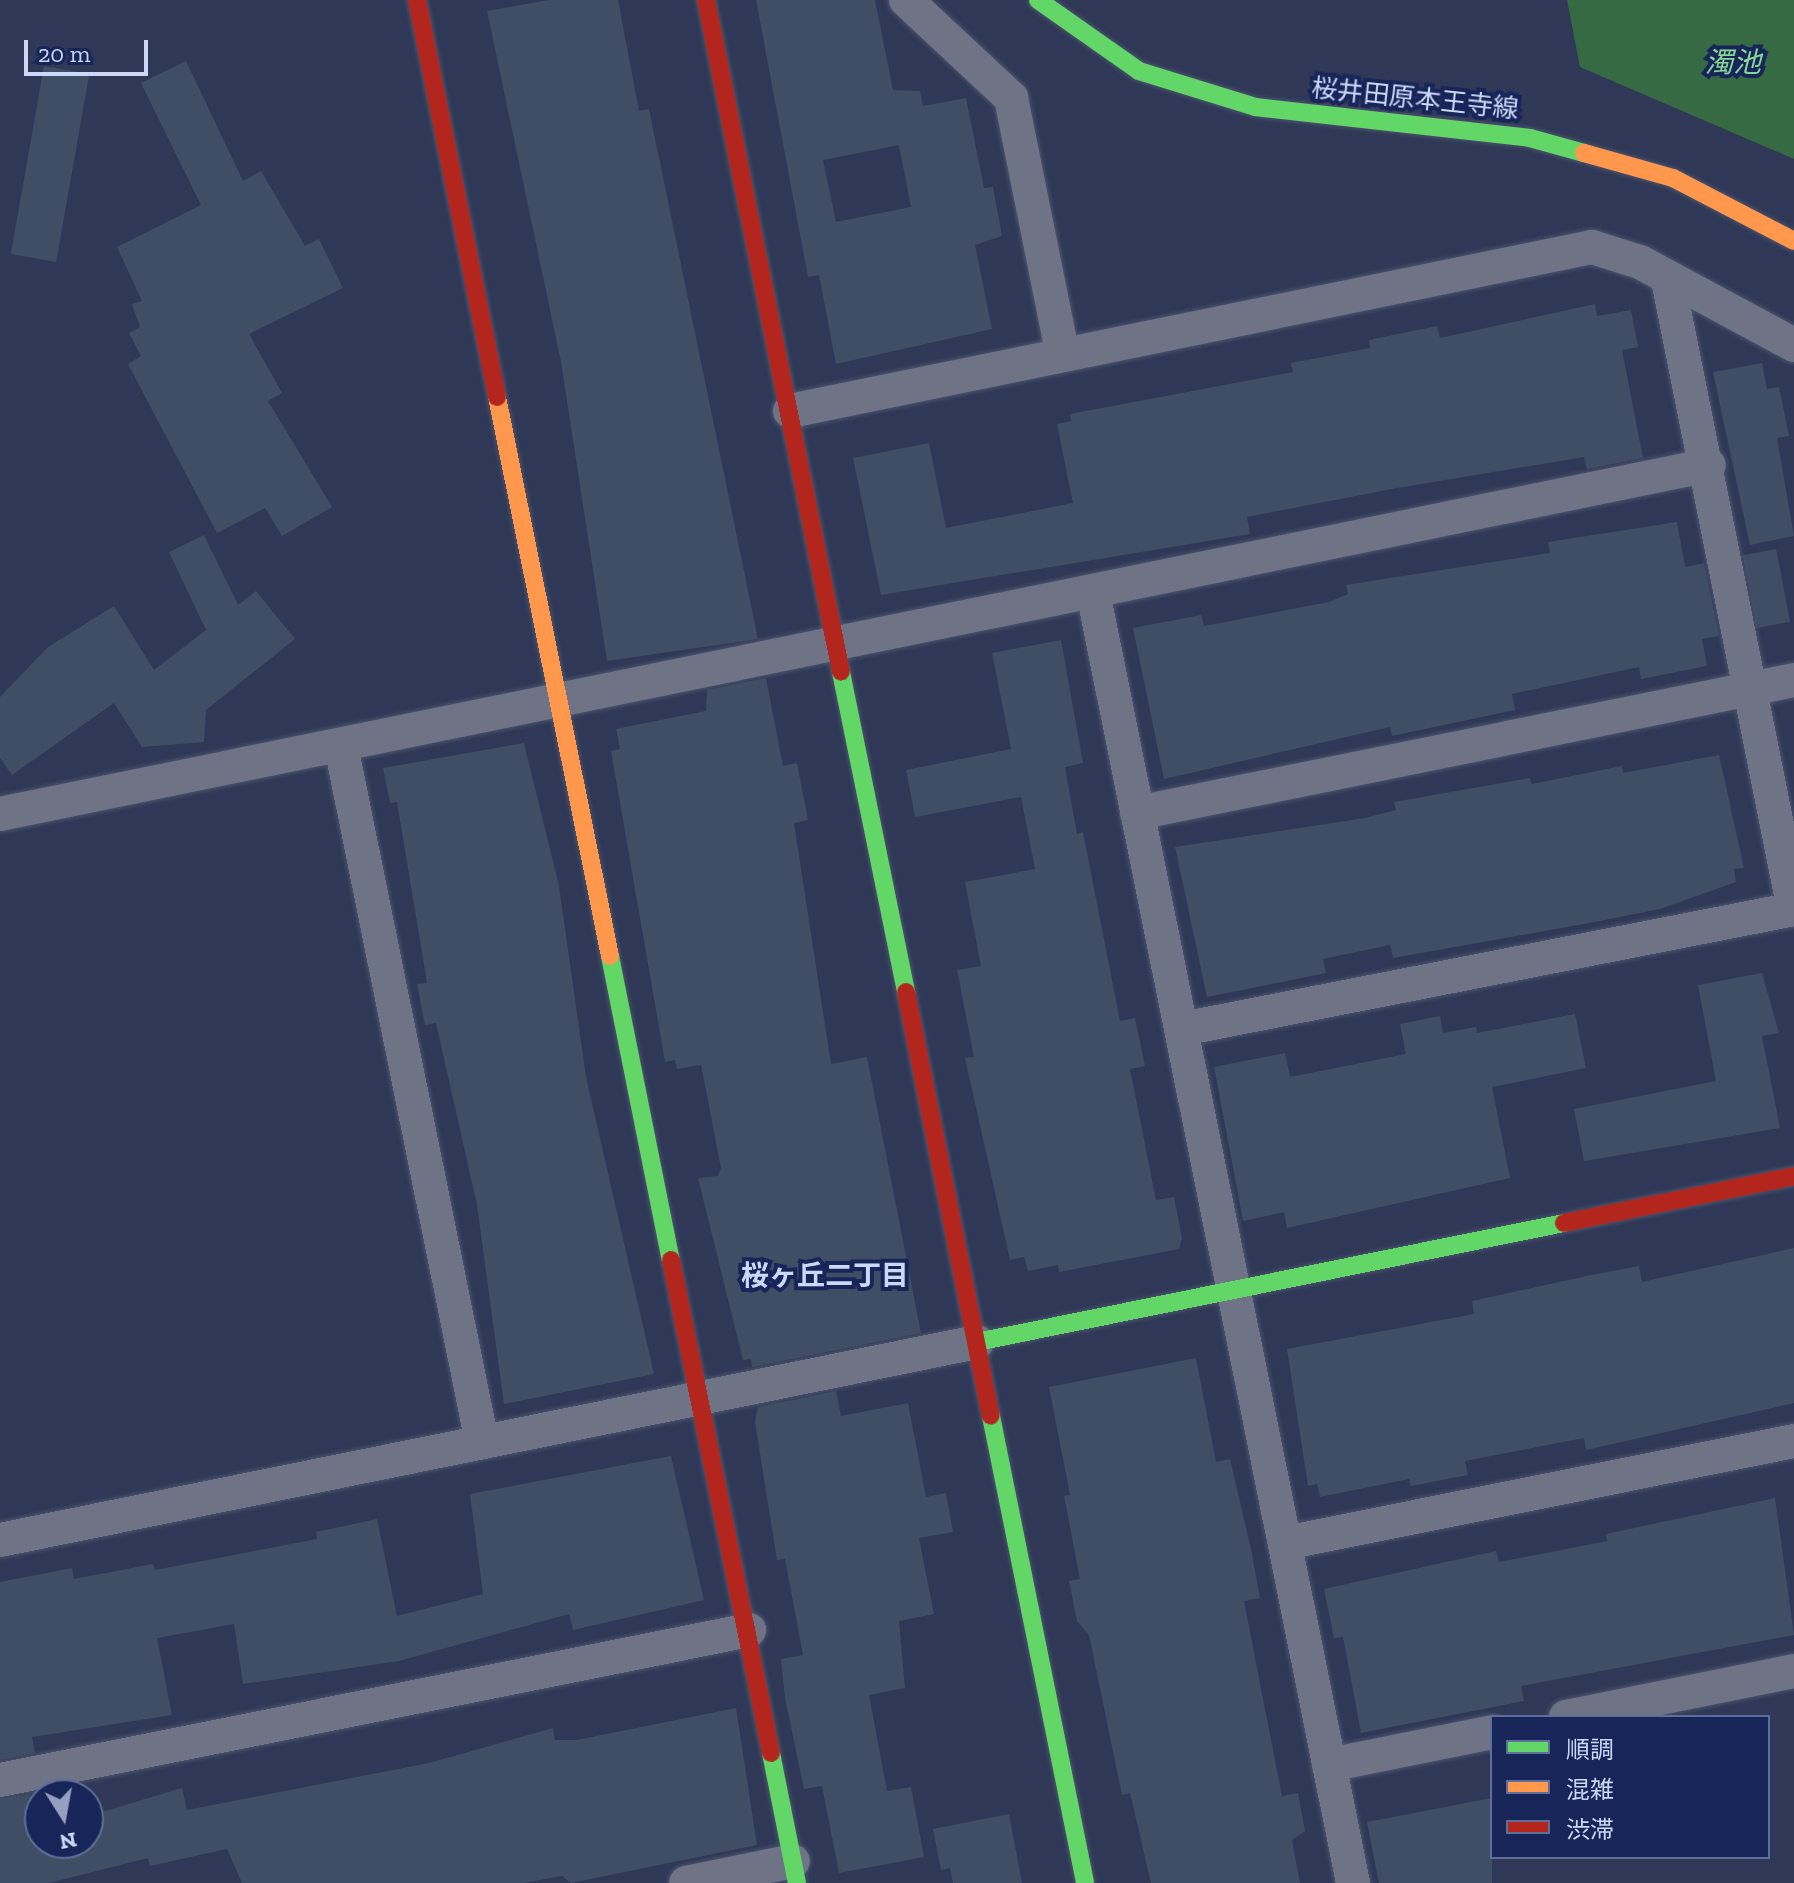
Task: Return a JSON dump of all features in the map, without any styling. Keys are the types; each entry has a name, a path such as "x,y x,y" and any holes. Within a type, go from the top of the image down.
{"street":[{"path":"417,0 702,1397 795,1872 686,1883"},
{"path":"706,0 1085,1883"},
{"path":"906,0 1011,98 1062,351"},
{"name":"桜井田原本王寺線","path":"1038,0 1139,71 1255,107 1530,138 1673,178 1794,241"},
{"path":"790,411 1062,351 1592,247 1640,262 1668,280 1794,345"},
{"path":"1182,1029 1794,909 1709,465 1668,280"},
{"path":"0,814 1709,465"},
{"path":"1093,592 1353,1883"},
{"path":"1137,813 1794,680"},
{"path":"341,746 482,1442"},
{"path":"0,1540 1794,1176"},
{"path":"1285,1543 1794,1441"},
{"path":"0,1780 749,1630"},
{"path":"1576,1715 1794,1671"},
{"path":"1329,1765 1490,1732"}],"water":[{"name":"濁池","path":"1567,0 1794,0 1794,159 1580,67"}],"building":[{"path":"549,0 618,0 639,111 649,109 758,639 607,661 561,362 487,11"},
{"path":"756,0 875,0 893,90 920,91 923,106 966,98 984,188 993,187 1002,236 975,245 992,329 836,364 819,275 808,277","holes":["899,145 911,207 836,222 823,160"]},
{"path":"186,61 243,181 261,171 305,246 319,239 343,288 249,334 282,393 268,401 332,507 282,536 265,508 217,533 128,364 141,356 129,333 140,327 132,304 142,301 117,247 201,205 141,83"},
{"path":"44,66 89,74 56,262 11,254"},
{"path":"1595,304 1597,316 1631,310 1638,347 1622,350 1643,458 1587,469 1584,457 1397,488 1247,517 1250,534 881,595 853,458 929,443 946,528 1073,503 1057,424 1071,421 1070,414 1293,372 1291,363 1370,348 1369,340 1437,326 1440,338"},
{"path":"1762,363 1767,389 1779,387 1789,436 1777,438 1794,536 1750,545 1713,372"},
{"path":"1677,522 1685,567 1704,563 1719,636 1702,639 1707,666 1641,679 1639,667 1512,694 1515,710 1392,736 1390,727 1164,779 1133,628 1201,615 1204,626 1329,602 1348,594 1346,585 1550,553 1548,542"},
{"path":"204,535 238,605 256,591 295,639 206,710 204,742 142,747 114,703 12,775 0,758 0,697 48,647 114,606 154,670 206,630 169,552"},
{"path":"1776,549 1790,622 1757,628 1743,555"},
{"path":"1061,640 1083,763 1065,767 1077,834 1083,832 1120,1021 1135,1018 1145,1066 1130,1069 1156,1200 1174,1197 1182,1238 1179,1249 1059,1272 1058,1265 1028,1271 1024,1257 1010,1260 965,1058 974,1057 957,970 981,966 965,882 1035,869 1021,797 915,817 906,770 1011,749 992,653"},
{"path":"766,678 783,766 797,763 808,820 794,823 831,1064 867,1057 921,1333 752,1367 751,1359 743,1360 698,1178 718,1176 721,1168 701,1065 677,1069 675,1060 665,1062 611,751 620,749 616,729 706,711 707,690"},
{"path":"524,743 559,886 586,1077 654,1374 504,1404 477,1205 436,1023 425,1025 417,984 427,983 397,802 390,803 383,768"},
{"path":"1719,755 1744,868 1734,869 1736,882 1660,909 1595,922 1393,958 1390,945 1323,959 1326,973 1207,997 1175,847 1365,818 1396,810 1394,802 1530,778 1532,784 1622,766 1623,773"},
{"path":"1762,973 1779,1033 1762,1036 1780,1128 1584,1161 1574,1109 1716,1081 1698,985"},
{"path":"1575,1014 1586,1068 1492,1087 1510,1178 1287,1228 1284,1212 1243,1221 1214,1067 1285,1053 1290,1077 1406,1054 1400,1024 1440,1016 1443,1033 1476,1027 1477,1033"},
{"path":"1794,1248 1794,1403 1586,1450 1584,1438 1465,1461 1468,1475 1411,1486 1409,1479 1320,1497 1317,1484 1308,1486 1287,1349 1474,1314 1472,1301 1591,1275 1639,1266 1642,1282"},
{"path":"1196,1358 1216,1462 1230,1459 1251,1549 1260,1598 1244,1601 1282,1796 1298,1793 1305,1831 1292,1840 1300,1883 1151,1883 1130,1793 1122,1795 1089,1635 1077,1621 1069,1581 1080,1579 1064,1496 1070,1495 1049,1387"},
{"path":"836,1391 841,1416 908,1403 926,1497 946,1493 953,1532 919,1538 934,1614 899,1621 905,1688 869,1695 887,1791 911,1787 924,1857 839,1873 822,1786 804,1789 785,1698 781,1659 803,1655 785,1559 777,1560 755,1422 758,1407"},
{"path":"671,1456 704,1600 573,1630 569,1614 399,1661 243,1684 234,1624 157,1638 172,1715 32,1737 35,1753 0,1760 0,1582 72,1568 74,1579 153,1564 155,1570 317,1539 316,1532 377,1519 397,1616 483,1594 470,1494"},
{"path":"1775,1498 1794,1635 1521,1686 1524,1701 1361,1733 1343,1637 1334,1638 1324,1589 1496,1551 1499,1562 1607,1541 1606,1534"},
{"path":"736,1708 757,1845 571,1883 562,1876 524,1883 242,1883 227,1849 150,1866 148,1858 49,1883 0,1883 0,1799 24,1795 24,1859 104,1859 104,1811 182,1788 187,1810 429,1763 553,1728 555,1740 577,1740"},
{"path":"1490,1798 1492,1883 1379,1883 1367,1822"},
{"path":"1009,1814 1022,1883 953,1883 950,1868 941,1870 933,1829"}],"traffic: fast":[{"path":"1038,0 1139,71 1255,107 1530,138 1584,153"},
{"path":"841,672 906,992"},
{"path":"610,956 671,1260"},
{"path":"977,1342 1564,1223"},
{"path":"991,1416 1085,1883"},
{"path":"771,1753 797,1883"}],"traffic: slow":[{"path":"1584,153 1673,178 1794,241"},
{"path":"497,397 610,956"}],"traffic: jam":[{"path":"417,0 497,397"},
{"path":"706,0 841,672"},
{"path":"906,992 991,1416"},
{"path":"1564,1223 1794,1176"},
{"path":"671,1260 771,1753"}],"district":[{"name":"桜ヶ丘二丁目","path":"825,1276"}]}
